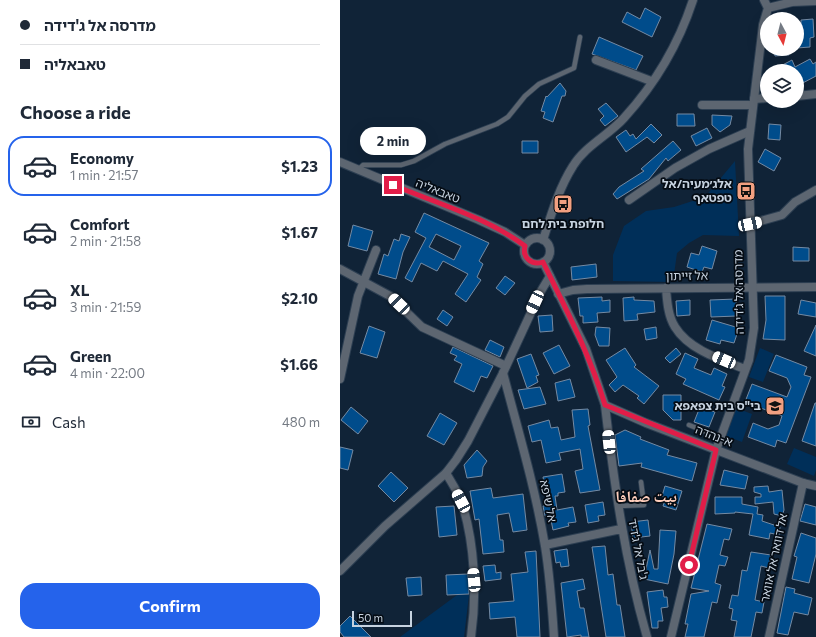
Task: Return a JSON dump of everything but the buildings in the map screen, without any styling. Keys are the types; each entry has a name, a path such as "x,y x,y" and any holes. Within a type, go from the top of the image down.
{"street":[{"path":"542,240 560,193 573,165 624,118 651,81 675,46 693,0"},
{"path":"764,0 768,8 792,2 816,1"},
{"name":"מדרסה אל ג'דידה","path":"671,637 716,450 746,370 754,328 748,156 763,25 768,8"},
{"path":"596,60 651,81"},
{"path":"804,95 816,94"},
{"path":"702,105 754,102 760,100"},
{"path":"629,200 675,168 709,149 750,131"},
{"name":"טאבאליה","path":"340,162 479,220 505,232 525,246"},
{"path":"750,224 782,215 795,202 816,190"},
{"path":"531,240 542,240 550,249 548,257 543,262 535,264 528,260 524,253 525,246 531,240"},
{"path":"340,379 358,296 376,250"},
{"name":"ג'בל אל ג'דיד","path":"543,262 586,349 605,405 621,530 632,581 647,637"},
{"path":"340,269 390,296 422,327 468,347 504,370"},
{"path":"340,571 386,526 446,473 468,441 504,370 541,291 550,276"},
{"name":"אל זייתון","path":"558,294 573,290 587,289 816,287"},
{"path":"666,288 671,317 680,334 698,348 746,370"},
{"name":"אל שיפא","path":"504,370 545,545 554,637"},
{"name":"א-נהדה","path":"605,405 716,450 803,483 816,486"},
{"path":"446,473 461,501 470,545 474,615 472,637"},
{"name":"אל דוואר אל אוואר","path":"769,637 803,483"},
{"path":"545,545 621,530"}],"lane":[{"path":"358,170 363,165 401,165 414,161 445,144 503,121 525,96 539,84 574,68 580,37"},
{"path":"689,426 721,438"},
{"path":"618,506 644,505 641,482"}],"shaded area":[{"path":"735,161 739,236 703,235 689,243 677,253 673,282 613,281 613,255 624,226 646,211 674,207 705,197"},
{"path":"760,348 774,354 763,382 749,377"},
{"path":"736,408 752,414 742,442 726,436"},
{"path":"794,448 816,457 816,470 814,476 787,464"},
{"path":"457,595 469,595 464,637 400,637"}],"place":[{"name":"אלג׳מעיה/אל טפטאף","path":"746,191"},
{"name":"חלופת בית לחם","path":"563,204"},
{"name":"בי\"ס בית צפאפא","path":"775,406"}],"district":[{"name":"بيت صفافا","path":"646,496"}],"route":[{"path":"393,185 479,220 520,241 525,246 524,253 528,260 535,264 543,262 586,349 598,380 605,405 646,423 716,450 689,565"}]}
